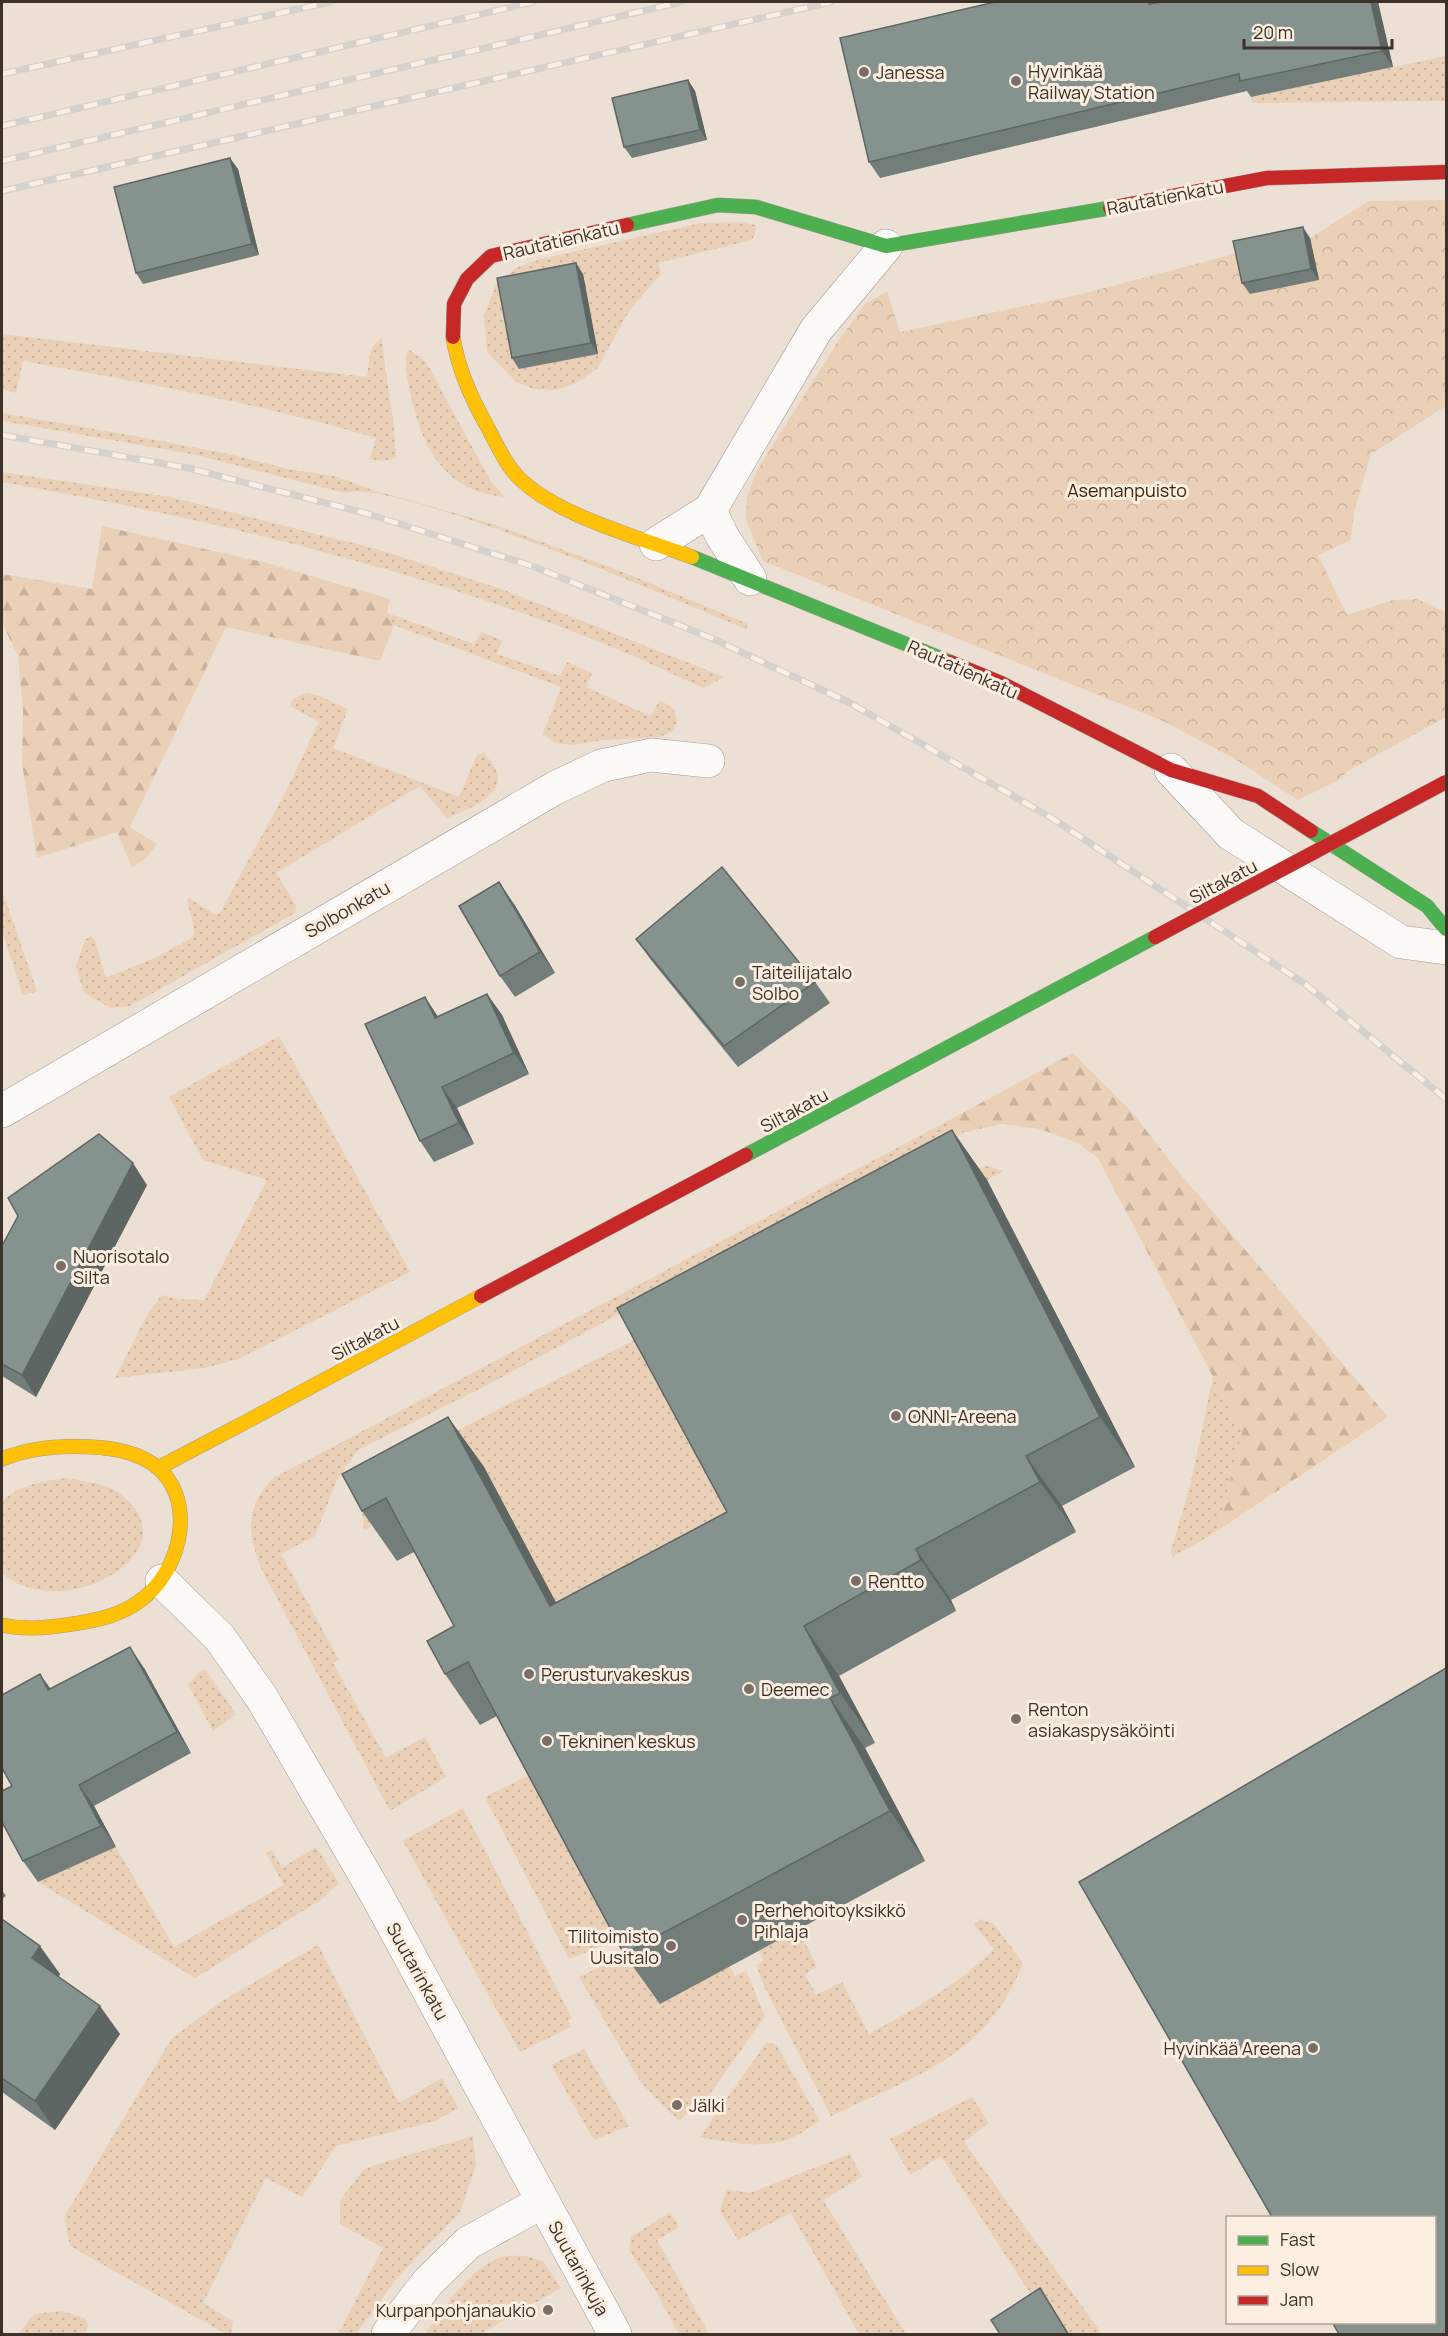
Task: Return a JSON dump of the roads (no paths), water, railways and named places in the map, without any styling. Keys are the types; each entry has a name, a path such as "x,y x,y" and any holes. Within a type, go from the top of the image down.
{"street":[{"name":"Rautatienkatu","path":"1446,172 1267,178 1046,220 886,246 756,207 718,205 491,256 468,274 458,289 450,338 455,363 511,469 522,483 537,494 563,508 750,579 1001,683 1171,770 1258,796 1427,906 1446,929"},
{"path":"656,544 710,510 816,330 886,246"},
{"path":"710,510 722,536 750,579"},
{"name":"Solbonkatu","path":"2,1111 555,788 601,766 651,755 708,761"},
{"name":"Rautatienkatu","path":"1171,770 1231,834 1401,942 1446,948"},
{"name":"Siltakatu","path":"158,1468 1446,782"},
{"path":"2,1459 13,1453 50,1446 90,1446 108,1448 132,1455 158,1468 178,1494 182,1529 177,1553 162,1581 131,1607 87,1622 38,1629 15,1629 2,1625"},
{"name":"Suutarinkatu","path":"162,1581 213,1630 262,1698 375,1892 542,2202"},
{"path":"388,2334 428,2282 468,2243 542,2202"},
{"name":"Suutarinkuja","path":"542,2202 615,2334"}],"railway":[{"path":"2,74 330,2"},
{"path":"2,126 533,2"},
{"path":"2,161 681,2"},
{"path":"2,191 831,2"},
{"path":"2,435 188,468 365,513 532,566 709,637 850,703 1050,817 1305,984 1446,1099"}],"place":[{"name":"Janessa","path":"864,72"},
{"name":"Hyvinkää Railway Station","path":"1016,81"},
{"name":"Taiteilijatalo Solbo","path":"740,982"},
{"name":"Nuorisotalo Silta","path":"61,1266"},
{"name":"ONNI-Areena","path":"896,1416"},
{"name":"Rentto","path":"856,1581"},
{"name":"Perusturvakeskus","path":"529,1674"},
{"name":"Deemec","path":"749,1689"},
{"name":"Renton asiakaspysäköinti","path":"1016,1719"},
{"name":"Tekninen keskus","path":"547,1741"},
{"name":"Perhehoitoyksikkö Pihlaja","path":"742,1920"},
{"name":"Tilitoimisto Uusitalo","path":"671,1946"},
{"name":"Hyvinkää Areena","path":"1313,2048"},
{"name":"Jälki","path":"677,2105"},
{"name":"Kurpanpohjanaukio","path":"548,2310"}],"park label":[{"name":"Asemanpuisto","path":"1127,490"}]}
